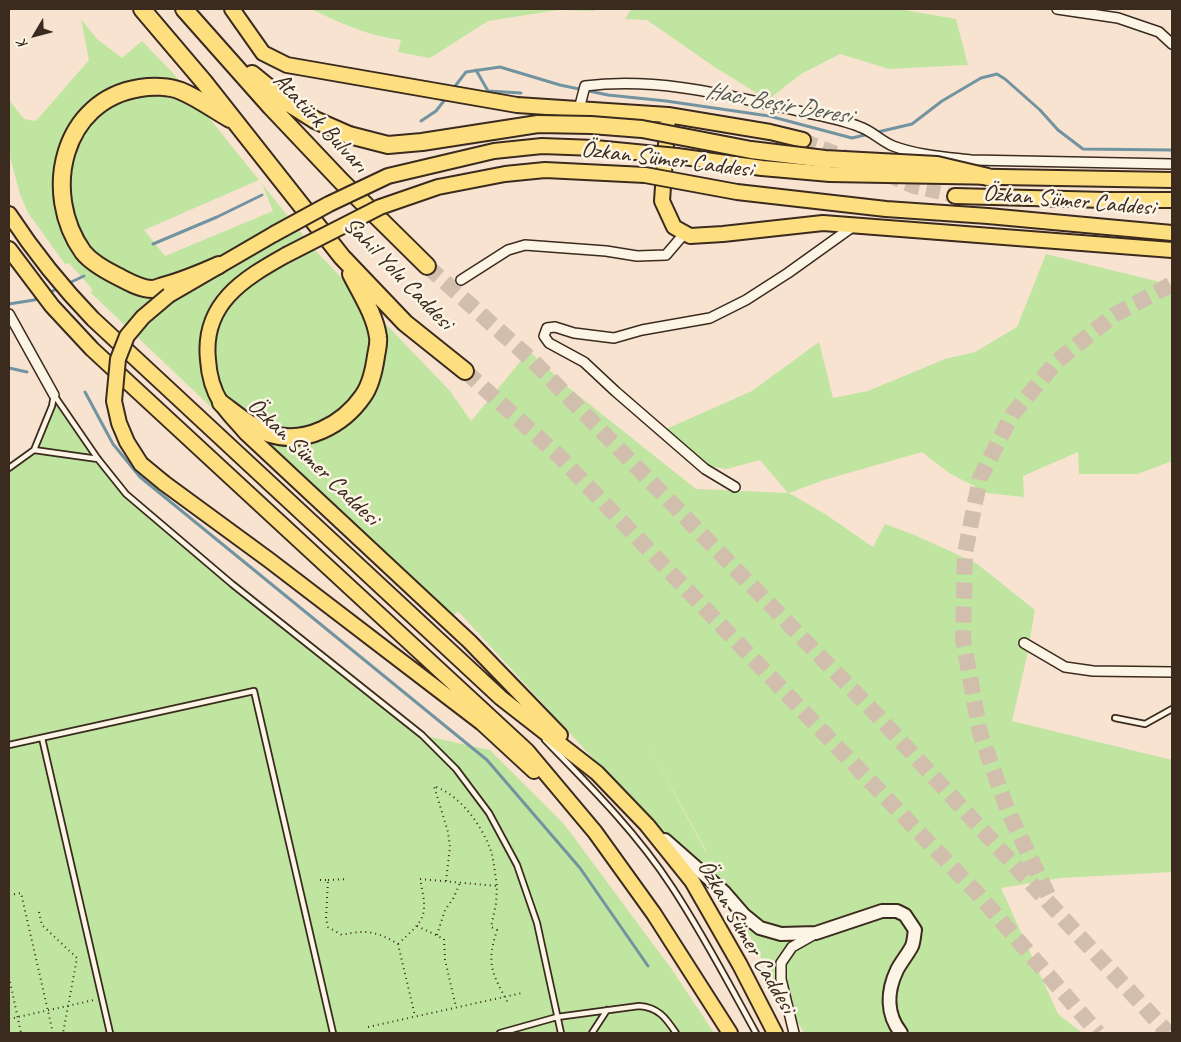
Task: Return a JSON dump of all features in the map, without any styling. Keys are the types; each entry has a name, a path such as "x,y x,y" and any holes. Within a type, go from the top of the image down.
{"highway":[{"path":"131,9 204,82"},
{"path":"142,9 237,123"},
{"name":"Atatürk Bulvarı","path":"184,9 271,107 342,182 427,266"},
{"path":"216,45 285,100 315,120 349,135 388,145 422,142 538,124 591,125 642,129 751,150 825,159 937,165 988,177"},
{"path":"219,265 180,282 152,289 133,284 106,271 84,253 73,235 64,206 60,184 63,160 82,120 103,101 128,90 152,86 180,91 237,123"},
{"name":"Sahil Yolu Caddesi","path":"237,123 342,257 405,322 465,371"},
{"path":"221,403 249,424 270,434 290,437 311,434 331,427 364,396 373,374 378,339 374,322 342,257"}],"main road":[{"path":"232,9 263,53 287,65 517,105 580,103 668,115 770,132 802,140"},
{"path":"668,115 662,201 674,227 690,236 823,223 1172,250"},
{"name":"Özkan Sümer Caddesi","path":"595,832 482,723 164,483 142,464 127,442 119,423 114,401 118,359 127,336 143,317 169,295 219,265 329,204 388,176 494,151 542,146 604,149 677,156 762,168 830,174 1172,180"},
{"name":"Özkan Sümer Caddesi","path":"775,1033 740,965 692,881 647,825 470,642 246,433 221,403 210,378 207,353 209,326 222,303 238,285 258,270 380,206 438,187 505,174 545,170 645,175 736,192 886,209 988,216 1172,233"},
{"path":"955,196 1172,200"},
{"name":"Özkan Sümer Caddesi","path":"9,214 69,295 93,319 501,698 597,774"},
{"name":"Özkan Sümer Caddesi","path":"12,254 52,306 92,349 527,752 595,832 654,914 730,1033"}],"street":[{"path":"1057,9 1118,18 1159,32 1172,44"},
{"path":"580,103 585,86 641,82 740,98 861,127 893,146 938,156 971,160 1172,164"},
{"path":"735,487 704,469 615,392 584,362 549,343 544,336 547,328 555,327 574,333 614,338 642,330 710,318 746,300 788,274 855,225"},
{"path":"461,280 508,250 525,245 606,251 637,256 666,255 684,234"},
{"path":"9,314 54,395"},
{"path":"1024,643 1065,667 1093,671 1172,672"},
{"path":"647,825 724,892 744,915 760,928 782,934 816,933"},
{"path":"794,1033 781,979 781,963 792,947 816,933 882,911 898,911 905,915 915,930 912,945 897,970 892,983 888,1001 891,1014 901,1033"}],"lane":[{"path":"9,468 34,450 52,406 54,395"},
{"path":"54,395 98,459 126,494 232,584 422,735 456,769 489,813 518,864 536,923 561,1033"},
{"path":"34,450 98,459"},
{"path":"9,745 254,691 333,1033"},
{"path":"501,698 594,789 636,839 672,887 756,1033"},
{"path":"1115,718 1144,724 1172,709"},
{"path":"42,738 110,1033"},
{"path":"500,1033 557,1017 638,1006 648,1006 659,1011 676,1033"},
{"path":"592,1033 607,1010"}],"path":[{"path":"446,881 450,847 448,832 434,786 456,799 474,819 485,837 491,853 497,886 496,904 491,927 497,930 492,952 493,975 508,1003"},
{"path":"320,880 348,879"},
{"path":"398,944 421,922 424,908 420,879 497,886"},
{"path":"328,880 326,918 328,927 342,934 370,931 398,944 415,1016"},
{"path":"437,935 445,910 453,899 460,882"},
{"path":"9,895 21,892 53,1033"},
{"path":"39,912 42,925 77,958 63,1033"},
{"path":"417,926 444,939 443,950 456,1007"},
{"path":"9,977 21,1033"},
{"path":"368,1027 522,993"},
{"path":"9,1019 102,998"}],"green space":[{"path":"311,9 595,9 594,11 558,10 488,21 430,58 398,52 401,40 366,32"},
{"path":"631,9 898,9 956,19 968,65 889,69 840,54 801,74 768,100 713,66 647,20 625,19"},
{"path":"81,19 97,39 122,58 142,41 173,73 259,180 144,230 165,256 273,211 262,184 315,250 450,391 471,421 529,351 569,388 696,489 788,493 760,460 727,469 707,466 664,430 752,391 819,342 833,398 868,391 945,359 975,352 1017,327 1046,254 1172,285 1172,461 1138,474 1079,474 1078,452 1023,476 1024,497 987,493 949,473 922,452 824,480 789,493 825,514 873,547 885,524 917,536 976,563 1035,610 1012,721 1172,760 1172,872 1060,878 1001,888 1058,1014 1082,1033 804,1033 759,954 723,884 653,824 458,611 442,627 90,292 93,290 69,263 65,264 28,213 20,194 9,153 9,100 24,119 36,121 89,60","holes":["643,736 707,852 706,852"]},
{"path":"54,395 98,459 126,494 178,539 422,735 490,750 564,824 673,971 714,1033 9,1033 9,468 34,450"}],"waterway":[{"name":"Hacı Beşir Deresi","path":"452,90 466,72 500,67 560,85 608,95 666,101 769,116 852,138 912,124 942,101 981,78 997,74 1040,110 1058,130 1083,149 1172,150"},
{"path":"476,70 488,91 521,93"},
{"name":"Hacı Beşir Deresi","path":"421,121 436,111 447,97"},
{"name":"Hacı Beşir Deresi","path":"153,244 217,217 262,195"},
{"name":"Hacı Beşir Deresi","path":"67,284 84,276"},
{"name":"Hacı Beşir Deresi","path":"46,294 59,288"},
{"name":"Hacı Beşir Deresi","path":"9,304 41,297"},
{"path":"9,368 27,372"},
{"path":"85,392 113,444 140,477 487,760 580,868 648,966"}],"tunnel":[{"path":"803,140 849,158"},
{"path":"887,175 914,187 955,196"},
{"path":"427,266 533,361 877,715 1168,1033"},
{"path":"1048,895 1008,811 980,733 963,639 965,553 980,478 1012,415 1056,362 1114,315 1172,284"},
{"path":"465,371 559,456 978,894 1098,1033"}]}
